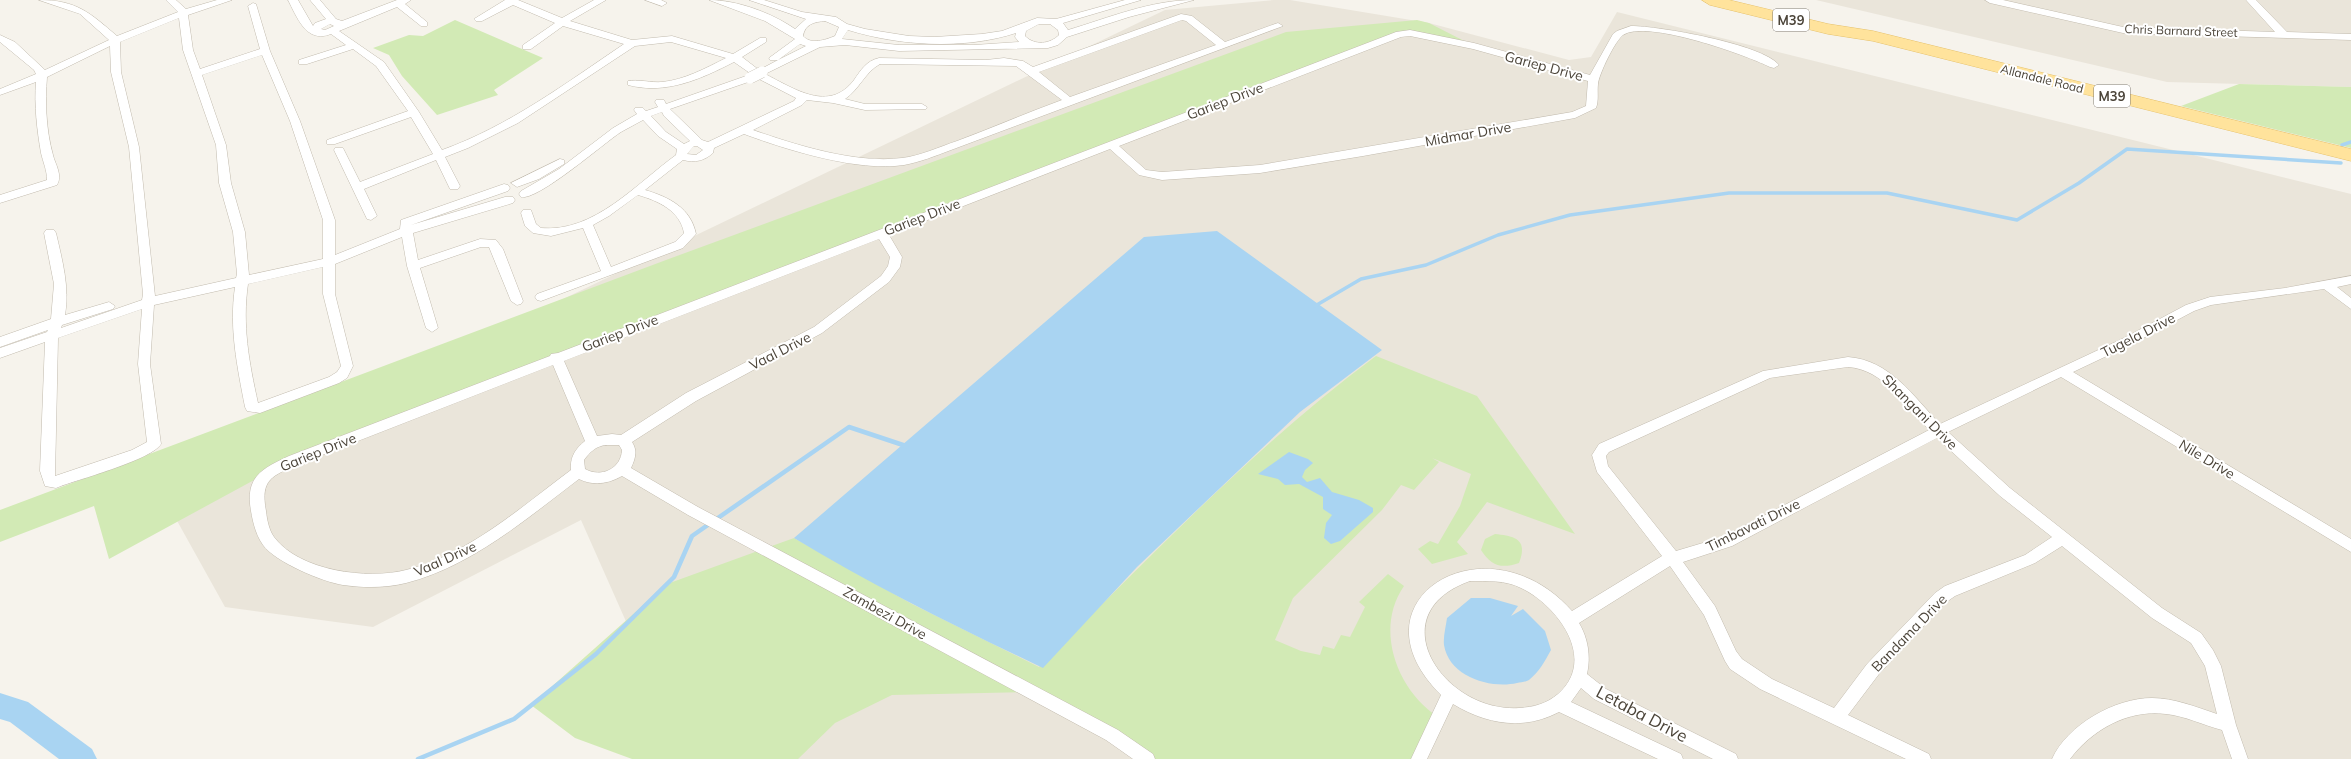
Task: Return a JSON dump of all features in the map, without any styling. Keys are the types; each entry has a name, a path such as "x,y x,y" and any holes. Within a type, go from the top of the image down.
{"main road":[{"name":"Allandale Road","path":"1710,0 1828,29 1873,36 2351,155"},
{"name":"Allandale Road","path":"1761,0 1821,16 1873,36"}],"street":[{"path":"44,0 84,12 112,38 116,72 134,147 148,298 144,364 154,444 137,454 56,482 50,482 47,471 52,335 59,321 61,280 50,233"},
{"path":"0,92 192,0"},
{"path":"177,6 227,0"},
{"path":"294,0 307,27 322,34 335,26 402,2 424,24"},
{"path":"315,0 353,46 380,64 414,112 439,155 454,186"},
{"path":"527,47 562,22 601,0"},
{"path":"650,0 662,3"},
{"path":"714,0 768,19 790,30 799,38 817,44"},
{"path":"754,0 794,13 820,19 835,20 844,26 871,35 937,39 992,36 1009,33 1032,23 1048,21 1056,22 1136,0"},
{"path":"0,342 59,321 148,298 328,258 552,168 611,124 661,104 747,75 817,44 828,42 935,48 1030,44 1047,45 1058,41 1064,35 1126,15 1189,0"},
{"name":"Chris Barnard Street","path":"1990,0 2123,30 2351,37"},
{"path":"2251,0 2284,35"},
{"path":"479,19 511,1 562,22 632,43"},
{"path":"177,6 188,50 221,145 225,183 240,232 242,278 238,308 240,347 252,407 260,408 334,380 342,375 347,366 329,294 329,220 295,121 266,51 254,6"},
{"path":"1032,71 1181,17 1189,18 1224,46"},
{"path":"759,69 799,38 801,26 820,19"},
{"path":"1048,21 1061,26 1064,35"},
{"path":"828,42 841,35 844,26"},
{"path":"744,130 770,140 820,152 881,162 898,162 916,159 982,136 1068,101 1278,26"},
{"path":"1023,27 1020,36 1030,44"},
{"name":"Midmar Drive","path":"1112,144 1139,172 1150,175 1260,169 1462,136 1575,115 1587,111 1593,106 1594,79 1619,34 1630,28 1660,30 1749,52 1774,65"},
{"name":"Gariep Drive","path":"262,480 276,468 294,460 556,357 1404,33 1474,46 1594,79"},
{"path":"0,38 11,44 40,73 40,101 48,154 53,172 53,182 0,199"},
{"path":"356,188 439,155 456,150 502,127 632,43 654,39 672,39 736,58 761,76 801,96 835,100 865,107 922,107"},
{"path":"632,83 644,87 662,86 736,58 763,40"},
{"path":"303,62 353,46"},
{"path":"196,74 266,51"},
{"path":"835,100 850,92 870,65 879,61 1004,61 1019,64 1032,71 1068,101"},
{"path":"0,85 40,73"},
{"path":"527,213 529,226 540,232 563,231 587,223 612,210 683,152 744,130 798,103 802,99 801,96"},
{"path":"641,112 662,134 683,152 688,159 696,159 704,156 708,151 703,144 661,104"},
{"path":"330,142 414,112"},
{"path":"406,227 508,200 525,194 563,171 641,112"},
{"path":"338,150 371,216"},
{"path":"517,183 528,186 525,194"},
{"path":"504,188 500,194 501,197 508,200"},
{"path":"541,297 679,245 688,238 690,228 677,210 659,198 637,191"},
{"path":"587,223 608,273"},
{"path":"406,227 413,266 432,328"},
{"name":"Vaal Drive","path":"623,441 691,397 818,330 885,279 894,267 896,257 892,247 881,233"},
{"path":"413,266 480,243 492,243 497,249 517,301"},
{"name":"Tugela Drive","path":"1938,432 2204,303 2327,285 2351,280"},
{"path":"2327,285 2351,305"},
{"path":"0,353 52,335 148,298"},
{"path":"556,357 593,443"},
{"name":"Shangani Drive","path":"1923,759 1766,684 1736,664 1730,656 1710,611 1672,557 1602,468 1599,455 1604,448 1754,379 1768,374 1848,362 1868,365 1883,374 1938,432 2005,492 2157,613 2196,638 2208,655 2213,666 2228,725 2240,759"},
{"name":"Nile Drive","path":"2063,372 2351,546"},
{"name":"Timbavati Drive","path":"1570,620 1672,557 1703,550 1727,542 1938,432"},
{"path":"612,439 623,441 627,445 630,454 621,469 612,475 597,478 584,476 578,472 577,460 580,454 593,443 612,439"},
{"name":"Zambezi Drive","path":"621,469 693,511 726,527 1112,735 1147,759"},
{"name":"Vaal Drive","path":"262,480 256,488 256,495 264,534 267,542 274,549 304,565 343,579 374,580 414,574 474,547 522,516 578,472"},
{"name":"Bandama Drive","path":"1836,718 1872,669 1940,598 1950,591 2030,559 2062,538"},
{"path":"1470,575 1498,575 1519,581 1551,598 1570,620 1579,638 1582,658 1579,677 1570,692 1558,704 1536,714 1505,717 1485,713 1466,706 1449,695 1429,673 1418,648 1417,622 1427,600 1445,584 1470,575"},
{"name":"Letaba Drive","path":"1579,677 1600,694 1730,759"},
{"path":"1419,759 1449,695"},
{"name":"Letaba Drive","path":"1558,704 1675,759"},
{"path":"2060,759 2082,733 2129,707 2155,705 2228,725"}],"shaded area":[{"path":"1274,0 1290,0 1429,23 1569,60 1591,57 1617,12 2351,194 2351,759 687,759 581,520 373,627 225,607 161,492 1165,10"},
{"path":"1816,0 2351,0 2351,87 2167,82"}],"green space":[{"path":"455,20 543,58 494,90 498,95 437,115 402,76 389,55 373,48 409,35 423,36"},
{"path":"1417,20 1429,23 1474,46 1398,34 276,468 109,559 94,506 0,542 0,510 666,260 1286,32"},
{"path":"2239,84 2351,87 2351,148 2181,106"},
{"path":"1376,356 1477,396 1575,534 1487,502 1457,542 1468,554 1432,564 1418,549 1430,541 1438,544 1460,506 1471,474 1432,458 1439,462 1414,490 1401,485 1382,510 1293,598 1275,640 1301,651 1320,655 1323,646 1334,649 1341,635 1350,637 1365,607 1359,602 1388,574 1404,586 1395,603 1391,621 1391,639 1394,658 1401,675 1411,691 1438,717 1418,759 1146,759 1031,692 892,695 835,723 798,759 632,759 575,738 531,705 667,584 794,538 912,604 1039,667 1244,466 1331,391"},
{"path":"1495,534 1509,536 1521,544 1522,549 1519,563 1502,566 1489,560 1481,550 1485,539"}],"water":[{"path":"1217,231 1382,350 1300,412 1137,567 1043,668 886,590 794,538 1144,237"},
{"path":"1289,452 1308,459 1313,463 1305,470 1302,477 1307,482 1320,478 1332,492 1359,500 1373,508 1373,512 1340,541 1331,544 1324,538 1326,523 1332,515 1323,509 1323,497 1299,484 1285,485 1278,479 1258,474"},
{"path":"1471,598 1490,598 1518,606 1511,616 1523,609 1545,631 1551,650 1539,670 1529,680 1507,684 1484,682 1462,673 1454,665 1448,656 1444,645 1447,618"}],"waterway":[{"path":"2342,145 2351,142"},
{"path":"1315,306 1361,279 1426,265 1498,235 1570,215 1729,193 1887,193 2017,220 2079,183 2127,149 2341,163"},
{"path":"418,759 514,719 596,654 674,577 692,536 849,427 906,446"},
{"path":"0,706 18,711 82,759"}]}
